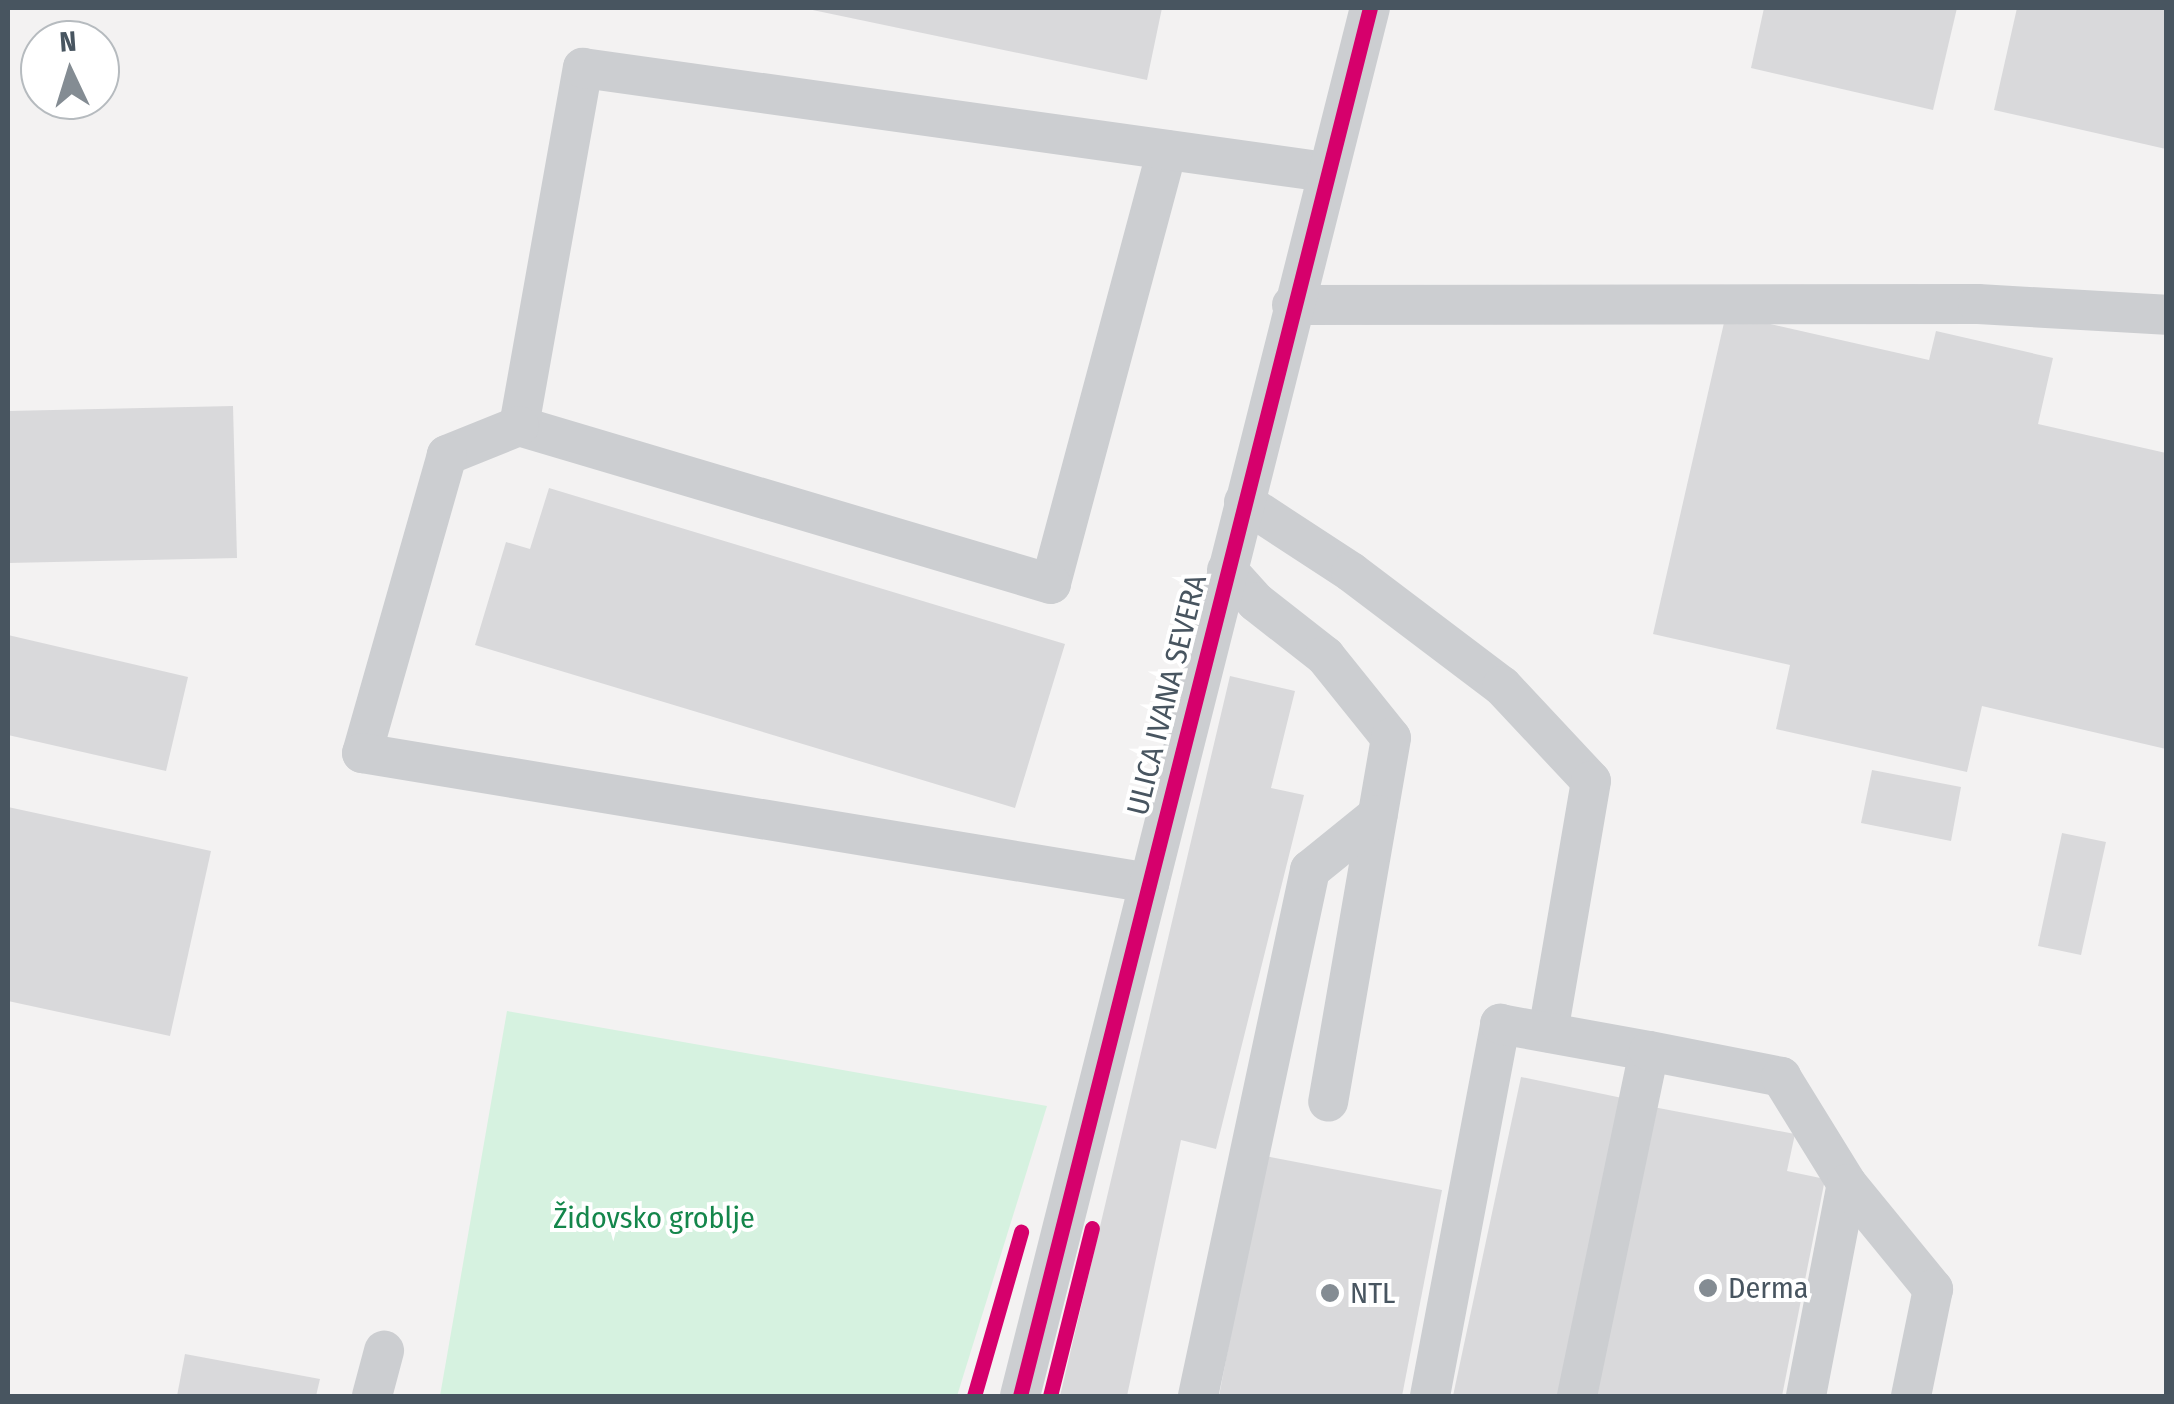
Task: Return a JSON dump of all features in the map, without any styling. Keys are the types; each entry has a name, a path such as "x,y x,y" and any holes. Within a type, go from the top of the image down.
{"street":[{"name":"ULICA IVANA SEVERA","path":"1020,1396 1292,305 1370,8"},
{"path":"519,426 583,68 1326,172"},
{"path":"1149,883 362,753 448,455 519,426 1051,584 1167,150"},
{"path":"1292,305 1978,304 2166,315"},
{"path":"1244,502 1351,572 1502,686 1591,781 1548,1032"},
{"path":"1227,570 1256,602 1325,656 1391,738 1328,1102"},
{"path":"1198,1396 1310,870 1378,815"},
{"path":"1430,1396 1500,1024 1781,1077 1847,1184 1934,1289 1911,1396"},
{"path":"1577,1396 1649,1051"},
{"path":"1806,1396 1847,1184"},
{"path":"372,1396 384,1350"}],"green space":[{"name":"Židovsko groblje","path":"507,1011 1047,1106 957,1396 440,1396"}],"building":[{"path":"803,8 1162,8 1147,80"},
{"path":"1764,8 1957,8 1933,110 1751,68"},
{"path":"2017,8 2166,8 2166,149 1994,110"},
{"path":"1726,314 1929,360 1936,331 2053,358 2038,424 2166,453 2166,749 1982,706 1967,772 1776,729 1790,665 1653,634"},
{"path":"233,406 237,558 8,563 8,411"},
{"path":"549,488 1065,644 1015,808 475,645 506,542 530,549"},
{"path":"8,635 188,677 166,771 8,735"},
{"path":"1230,676 1295,691 1271,788 1304,795 1216,1149 1181,1140 1127,1396 1060,1396"},
{"path":"1872,770 1961,787 1951,841 1861,823"},
{"path":"8,807 211,851 170,1036 8,1001"},
{"path":"2062,833 2106,842 2081,955 2038,946"},
{"path":"1521,1077 1627,1099 1565,1396 1453,1396"},
{"name":"Derma","path":"1648,1106 1795,1134 1787,1171 1825,1179 1782,1396 1591,1396"},
{"name":"NTL","path":"1265,1156 1442,1190 1402,1396 1219,1396"},
{"path":"185,1354 320,1379 316,1396 177,1396"}],"cycle path":[{"path":"1020,1396 1370,8"},
{"path":"1050,1396 1092,1228"},
{"path":"974,1396 1021,1232"}],"place":[{"name":"Derma","path":"1708,1288"},
{"name":"NTL","path":"1330,1293"}]}
